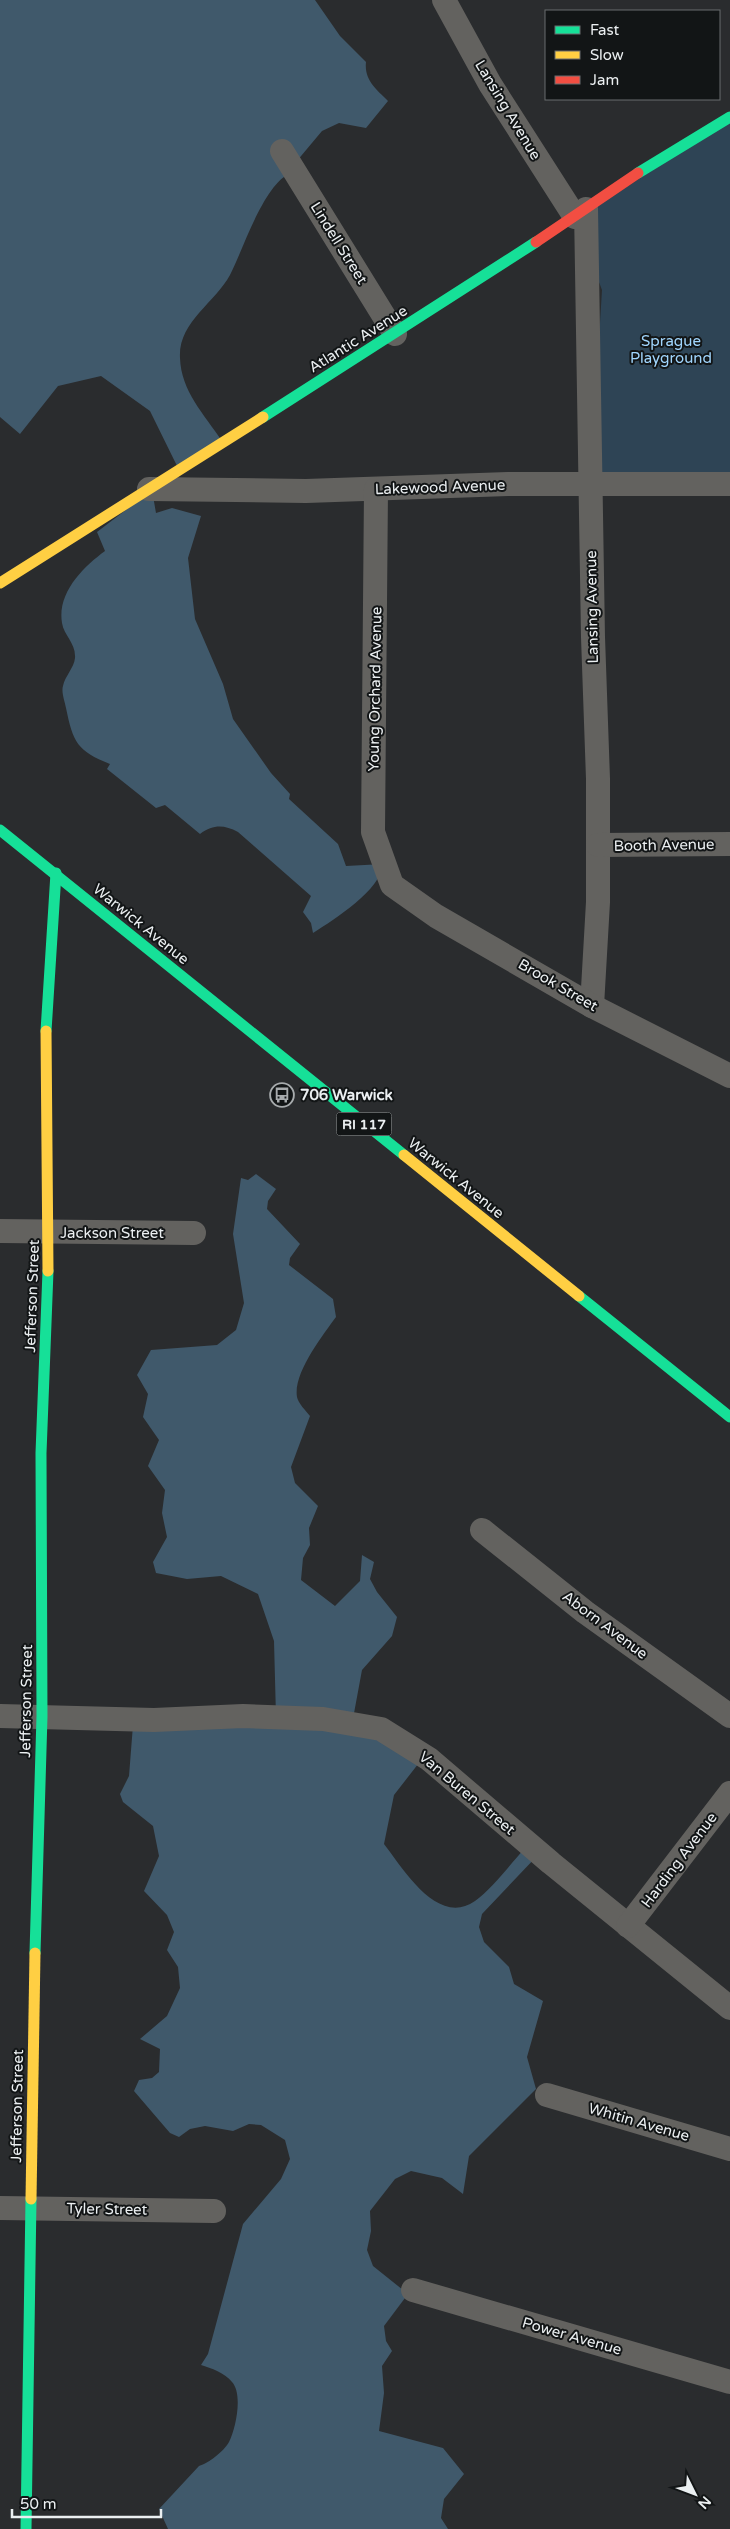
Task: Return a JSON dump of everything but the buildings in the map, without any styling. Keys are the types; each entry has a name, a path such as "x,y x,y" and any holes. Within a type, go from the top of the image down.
{"street":[{"name":"Lansing Avenue","path":"444,0 490,84 580,213 590,484 598,845 598,902 592,1006"},
{"name":"Atlantic Avenue","path":"0,583 149,490 289,399 395,334 646,168 730,117"},
{"name":"Lindell Street","path":"282,151 395,334"},
{"name":"Lakewood Avenue","path":"149,490 306,491 508,484 730,484"},
{"name":"Young Orchard Avenue","path":"376,489 373,832 392,885"},
{"name":"Warwick Avenue","path":"0,830 56,873 283,1060 730,1417"},
{"name":"Booth Avenue","path":"598,845 730,844"},
{"name":"Jefferson Street","path":"26,2529 36,1861 42,1716 41,1453 49,1233 46,1020 56,873"},
{"name":"Brook Street","path":"392,885 436,916 592,1006 730,1076"},
{"name":"Jackson Street","path":"0,1232 194,1232"},
{"name":"Aborn Avenue","path":"482,1530 585,1612 730,1716"},
{"name":"Van Buren Street","path":"0,1716 154,1720 261,1717 323,1719 381,1729 428,1759 551,1863 730,2008"},
{"name":"Harding Avenue","path":"628,1926 730,1793"},
{"name":"Whitin Avenue","path":"547,2095 730,2149"},
{"name":"Tyler Street","path":"0,2208 214,2211"},
{"name":"Power Avenue","path":"413,2290 730,2382"}],"green space":[{"name":"Sprague Playground","path":"730,118 730,485 590,485 602,290 576,221"}],"shaded area":[{"path":"0,0 315,0 340,36 366,62 369,79 388,101 366,128 339,123 322,131 291,168 291,173 281,179 263,203 230,275 216,295 191,323 181,345 181,370 189,392 222,441 180,472 150,411 101,376 58,386 20,434 0,417"},
{"path":"152,490 156,513 172,508 201,516 188,558 195,619 223,684 233,719 271,773 290,794 289,799 338,844 346,866 383,864 380,874 366,894 313,933 311,923 303,912 311,896 238,832 228,828 214,827 200,834 165,805 156,808 107,769 110,764 83,750 71,729 63,697 63,688 74,662 75,653 63,628 62,612 64,601 73,582 80,573 105,551 97,532"},
{"path":"256,1174 276,1189 268,1201 267,1209 300,1244 290,1258 289,1265 333,1299 336,1317 310,1355 297,1387 297,1397 302,1407 310,1416 291,1467 295,1483 318,1506 309,1528 310,1545 303,1558 301,1580 335,1606 360,1581 362,1555 374,1562 370,1579 377,1592 397,1617 392,1636 362,1670 352,1724 422,1759 394,1795 384,1844 401,1868 423,1892 435,1901 448,1907 461,1907 475,1901 495,1883 526,1847 537,1856 482,1914 479,1927 484,1942 509,1967 514,1984 543,2001 527,2057 536,2089 469,2156 463,2194 442,2178 411,2171 395,2179 370,2211 371,2231 367,2250 373,2266 408,2294 384,2326 386,2341 392,2351 382,2366 384,2393 379,2431 443,2448 464,2474 444,2499 441,2518 448,2529 168,2529 159,2509 199,2466 212,2459 224,2449 232,2436 238,2403 235,2387 226,2376 201,2365 208,2354 243,2224 281,2179 290,2159 285,2140 261,2125 249,2124 233,2131 205,2126 190,2129 179,2137 170,2133 134,2091 139,2080 152,2078 159,2072 160,2049 140,2039 167,2016 180,1988 178,1967 167,1950 174,1932 167,1915 144,1891 159,1856 153,1826 123,1802 120,1794 129,1776 133,1725 276,1717 274,1641 258,1594 221,1576 187,1579 156,1573 153,1562 167,1537 162,1513 165,1490 148,1466 159,1440 143,1417 148,1394 137,1375 151,1350 217,1345 236,1330 244,1303 233,1234 241,1178 248,1180"}],"traffic: fast":[{"path":"638,173 730,117"},
{"path":"263,417 536,242"},
{"path":"0,830 404,1155"},
{"path":"46,1031 56,873"},
{"path":"35,1953 42,1716 41,1453 48,1271"},
{"path":"579,1296 730,1417"},
{"path":"26,2529 31,2199"}],"traffic: slow":[{"path":"0,583 263,417"},
{"path":"46,1031 48,1271"},
{"path":"404,1155 579,1296"},
{"path":"31,2199 35,1953"}],"traffic: jam":[{"path":"536,242 638,173"}],"place":[{"name":"706 Warwick","path":"282,1095"}]}
